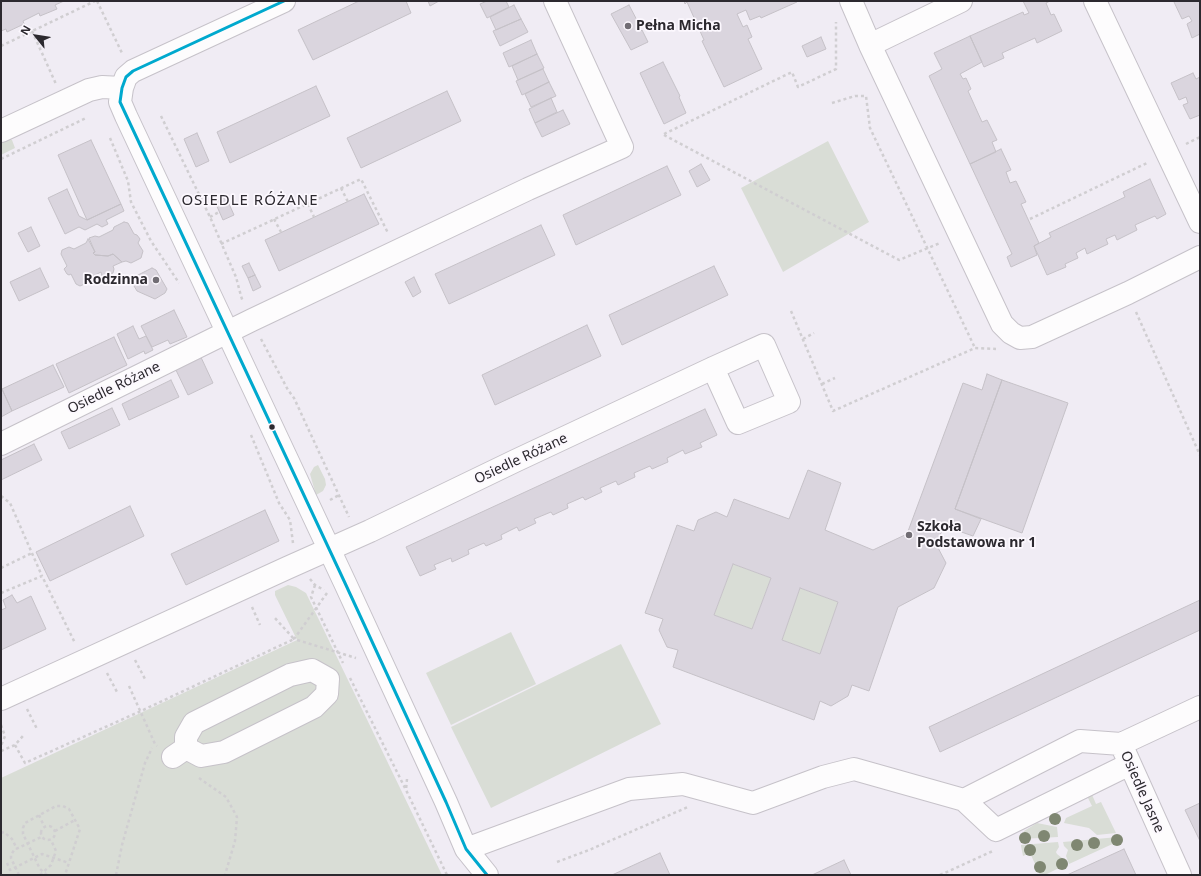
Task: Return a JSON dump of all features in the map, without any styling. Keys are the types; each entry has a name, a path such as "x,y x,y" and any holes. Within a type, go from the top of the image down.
{"street":[{"path":"284,1 133,71 126,77 122,88 120,102 443,795 466,849 487,875"},
{"name":"Osiedle Różane","path":"1,444 227,332 528,189 622,147 555,1"},
{"path":"851,1 870,45 1002,324 1012,333 1020,338 1032,337 1128,293 1200,257"},
{"path":"870,45 961,1"},
{"path":"1095,1 1200,222"},
{"path":"1,131 89,90 102,87 122,88"},
{"name":"Osiedle Różane","path":"1,699 370,531 713,368"},
{"path":"312,670 328,679 327,694 314,707 224,752 201,756 180,752 186,736 194,723 290,675 312,670"},
{"name":"Osiedle Jasne","path":"1180,875 1121,744 1200,707"},
{"path":"964,800 1080,741 1121,744"},
{"path":"466,849 629,789 683,784 753,804 823,777 854,769 964,800 996,840 1130,764"},
{"path":"466,849 469,875"}],"path":[{"path":"1,46 96,1 124,56"},
{"path":"836,16 836,69 798,87 792,72 664,134 899,260 928,249 960,234"},
{"path":"32,31 58,87"},
{"path":"832,103 855,96 866,96 870,128 975,348"},
{"path":"161,116 210,217 236,277 241,296"},
{"path":"1,159 86,118"},
{"path":"1030,219 1200,137"},
{"path":"110,138 128,181 131,202 151,241 182,286"},
{"path":"221,244 361,179 390,238"},
{"path":"341,188 348,202"},
{"path":"308,204 314,217"},
{"path":"210,217 219,212"},
{"path":"274,219 281,232"},
{"path":"1128,293 1200,455"},
{"path":"791,311 833,411 975,348 997,349"},
{"path":"803,339 814,334"},
{"path":"260,336 288,390 294,398 352,522"},
{"path":"822,384 835,378"},
{"path":"1,496 10,503 42,576 84,661"},
{"path":"290,520 294,549"},
{"path":"1,568 32,553"},
{"path":"15,745 25,763 141,711 294,639 328,592 315,585 307,575"},
{"path":"1,593 42,576"},
{"path":"315,585 311,597 344,665"},
{"path":"256,616 260,625"},
{"path":"274,617 294,639 357,658"},
{"path":"133,655 145,679"},
{"path":"348,672 446,875"},
{"path":"112,682 117,692"},
{"path":"116,875 122,846 145,762 154,744 129,686"},
{"path":"26,705 37,729"},
{"path":"1,725 4,736 1,746"},
{"path":"1,750 15,745 23,736"},
{"path":"154,744 180,752 226,797 237,817 235,841 226,875"},
{"path":"406,790 407,779"},
{"path":"557,862 589,850 692,805"},
{"path":"47,875 40,869 34,858 23,834 23,828 25,823 39,815 56,806 63,806 69,809 80,829 65,875"},
{"path":"39,815 44,826"},
{"path":"55,830 75,820"},
{"path":"44,826 52,827 55,830"},
{"path":"41,836 40,833 44,826"},
{"path":"51,840 55,834 55,830"},
{"path":"1,833 4,832 12,839 17,849"},
{"path":"19,875 11,855 14,850 41,836"},
{"path":"41,836 48,841 51,840"},
{"path":"40,875 51,865 54,858 56,851 51,840"},
{"path":"940,875 996,840"},
{"path":"6,863 10,870 42,854 69,863"}],"shaded area":[{"path":"7,138 12,140 15,148 1,155 1,139"},
{"path":"828,141 869,222 783,272 741,188"},
{"path":"318,465 325,479 326,485 323,491 316,495 310,474 314,467"},
{"path":"733,564 771,578 752,629 714,615"},
{"path":"288,585 296,587 306,593 442,875 1,875 1,778 297,640 275,595 275,591"},
{"path":"800,588 838,602 820,654 782,640"},
{"path":"511,632 536,684 451,725 426,673"},
{"path":"621,644 661,724 491,808 451,727"},
{"path":"1090,790 1096,804 1101,802 1116,833 1097,835 1089,828 1064,823 1066,818 1092,806 1085,792"},
{"path":"1037,823 1057,827 1058,837 1021,839 1024,831"},
{"path":"1118,837 1119,841 1069,864 1066,856 1068,850 1064,846 1063,842"},
{"path":"1058,842 1059,847 1056,852 1062,858 1065,865 1045,875 1040,875 1030,853 1023,856 1021,845"}],"building":[{"path":"1,1 64,1 55,5 57,9 40,16 39,13 23,21 24,24 7,32 6,29 1,31"},
{"path":"359,1 406,1 411,13 313,60 298,30"},
{"path":"428,1 439,1 430,6"},
{"path":"487,1 506,1 509,7 487,18 480,4"},
{"path":"684,1 797,2 761,18 760,16 750,20 746,10 737,14 743,27 747,25 752,37 748,39 762,69 724,87 702,41 704,40 687,2 685,4"},
{"path":"1023,1 1050,1 1046,3 1051,15 1054,14 1062,31 1037,43 1035,38 1002,53 1004,58 984,67 970,36 1023,12 1024,15 1029,13"},
{"path":"1200,1 1200,34 1192,38 1187,24 1192,21 1189,16 1182,19 1174,2"},
{"path":"514,5 521,19 496,30 490,17"},
{"path":"629,5 641,31 642,30 648,42 631,50 611,14"},
{"path":"521,19 528,32 500,46 493,31"},
{"path":"970,36 982,62 960,74 963,79 966,78 971,89 968,91 982,122 987,120 997,140 992,142 996,152 970,164 929,76 942,69 934,53"},
{"path":"821,37 826,49 807,57 802,46"},
{"path":"531,40 537,54 509,67 503,53"},
{"path":"537,54 544,68 518,80 512,66"},
{"path":"663,62 680,96 679,97 686,113 664,124 640,73"},
{"path":"543,69 549,82 522,95 516,81"},
{"path":"1193,73 1196,79 1200,77 1200,115 1190,119 1183,105 1188,103 1186,97 1179,100 1171,83"},
{"path":"549,82 556,96 531,107 525,94"},
{"path":"316,86 330,116 230,163 217,132"},
{"path":"447,91 461,121 361,168 347,138"},
{"path":"551,98 557,112 535,123 529,109"},
{"path":"563,110 570,124 542,137 535,123"},
{"path":"197,133 209,161 196,167 184,139"},
{"path":"91,140 121,204 87,220 58,155"},
{"path":"1001,149 1011,170 1006,172 1010,183 1016,181 1026,202 1021,204 1039,243 1034,246 1037,255 1011,267 1007,257 1012,254 970,164"},
{"path":"701,164 710,180 697,187 689,171"},
{"path":"667,166 681,195 576,245 563,215"},
{"path":"1150,179 1166,214 1157,219 1155,216 1135,225 1137,230 1117,240 1115,235 1106,239 1108,244 1087,254 1085,248 1076,253 1078,258 1065,264 1066,267 1047,275 1034,246 1051,237 1049,233 1125,197 1123,192"},
{"path":"67,189 79,216 87,220 121,204 124,211 106,220 108,224 102,227 97,224 85,230 79,227 65,234 48,198"},
{"path":"364,194 379,224 279,271 265,240"},
{"path":"226,197 234,215 223,220 215,202"},
{"path":"124,222 128,223 134,234 140,239 138,243 143,251 141,258 131,263 126,261 122,262 113,254 108,256 95,255 93,253 95,252 89,238 95,236 99,237 113,230 114,227"},
{"path":"541,225 555,255 449,304 435,274"},
{"path":"31,227 40,246 28,252 18,233"},
{"path":"88,239 95,252 93,253 95,255 108,256 113,254 122,262 113,266 113,273 107,276 102,276 101,272 87,279 87,283 80,286 76,284 71,274 67,274 64,269 67,266 61,254 62,250 69,247 74,249 86,243"},
{"path":"249,263 255,275 248,278 242,266"},
{"path":"714,266 728,295 622,345 609,315"},
{"path":"40,268 49,287 19,301 10,282"},
{"path":"152,268 156,270 167,289 165,293 155,299 137,291 134,286 136,276"},
{"path":"255,275 261,287 253,291 248,278"},
{"path":"414,277 421,292 413,297 405,282"},
{"path":"174,310 187,337 170,344 168,340 152,347 141,326"},
{"path":"587,325 601,356 495,405 482,375"},
{"path":"133,326 139,339 146,336 153,350 145,354 144,351 128,359 117,334"},
{"path":"114,337 127,365 69,393 56,364"},
{"path":"199,353 213,383 188,395 174,366"},
{"path":"53,365 64,387 12,411 2,389"},
{"path":"987,374 1002,380 955,509 981,519 973,536 944,526 936,544 946,563 934,588 898,607 869,691 852,685 848,696 831,706 820,701 814,720 673,667 678,650 667,647 659,630 663,619 645,613 677,525 694,531 698,520 716,512 727,517 734,499 789,519 808,470 841,483 825,530 873,550 907,534 963,383 982,390","holes":["733,564 771,578 752,629 714,615","800,588 838,602 820,654 782,640"]},
{"path":"171,380 179,397 129,420 122,404"},
{"path":"1002,380 1068,403 1022,533 955,509"},
{"path":"2,389 12,411 1,417 1,390"},
{"path":"112,408 120,425 69,449 61,432"},
{"path":"705,409 717,435 700,443 702,447 685,454 683,450 667,458 668,462 652,469 650,466 634,473 635,477 618,485 616,481 600,488 602,492 585,500 583,497 567,504 568,508 553,515 551,512 534,519 536,523 519,531 517,527 501,535 502,539 486,546 484,543 468,550 469,554 452,562 451,558 434,565 436,569 420,576 406,547"},
{"path":"34,444 42,460 1,480 1,460"},
{"path":"130,506 144,536 50,581 36,552"},
{"path":"265,510 279,541 186,585 171,554"},
{"path":"12,595 17,603 31,596 46,629 1,650 1,610 6,608 3,600"},
{"path":"1200,600 1200,630 940,752 929,727"},
{"path":"1200,803 1200,841 1185,810"},
{"path":"1124,849 1136,875 1067,875"},
{"path":"660,853 670,875 612,875"},
{"path":"844,860 851,875 812,875"}],"transit line":[{"path":"284,1 133,71 126,77 122,88 120,102 345,583 446,802 466,849 487,875"}],"place":[{"name":"Pełna Micha","path":"628,26"},
{"name":"Rodzinna","path":"156,280"},
{"name":"Szkoła Podstawowa nr 1","path":"909,535"}],"district":[{"name":"OSIEDLE RÓŻANE","path":"250,201"}]}
